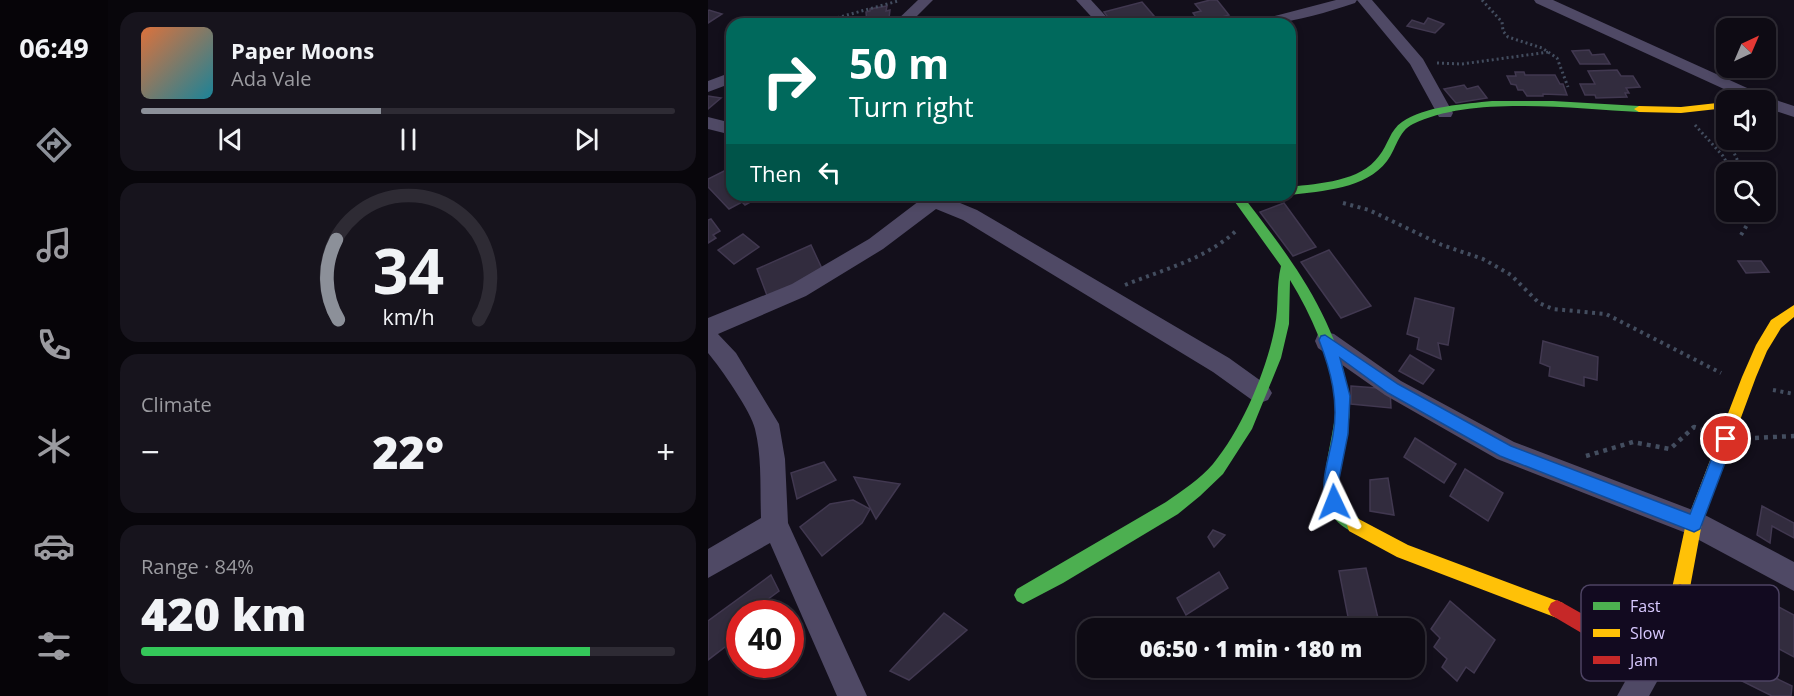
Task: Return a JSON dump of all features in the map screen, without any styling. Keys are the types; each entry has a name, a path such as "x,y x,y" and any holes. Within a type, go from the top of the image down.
{"street":[{"path":"906,18 926,0"},
{"path":"1083,0 1099,18"},
{"path":"1288,18 1350,0"},
{"path":"1364,0 1417,62 1445,113"},
{"path":"1541,0 1628,38 1729,90"},
{"path":"708,87 726,80"},
{"path":"1296,190 1359,177 1378,164 1389,150 1400,128 1407,123 1477,106 1509,104 1693,110 1716,107"},
{"path":"1776,106 1794,112"},
{"path":"708,123 726,128"},
{"path":"708,328 799,290 876,244 927,201"},
{"path":"940,201 970,215 1221,365 1260,393"},
{"path":"1240,201 1288,264 1334,360 1342,396 1341,434 1331,479 1334,502 1344,518 1391,546 1513,589 1570,614 1581,621"},
{"path":"1023,595 1050,583 1109,544 1168,510 1206,481 1236,443 1275,356 1283,313 1282,279 1288,264"},
{"path":"1681,585 1694,524 1746,386 1767,338 1778,321 1794,310"},
{"path":"708,338 728,360 766,424 772,459 775,525 796,567 852,696"},
{"path":"1325,340 1393,388 1506,451 1694,524 1794,577"},
{"path":"708,564 775,525"},
{"path":"1632,696 1641,681"}],"path":[{"path":"846,18 876,5 905,0"},
{"path":"1482,0 1502,22 1503,31 1508,37 1537,45 1557,58 1577,106"},
{"path":"1417,62 1462,64 1550,52"},
{"path":"1693,110 1694,123 1726,162"},
{"path":"1338,201 1369,210 1442,245 1483,259 1511,275 1539,303 1553,309 1606,314 1746,386 1794,394"},
{"path":"1101,293 1188,262 1213,250 1224,243 1251,216"},
{"path":"1741,235 1749,222"},
{"path":"1548,467 1634,442 1670,449 1694,427 1726,439 1794,436"}],"building":[{"path":"1217,0 1229,15 1222,18 1197,18 1193,13 1201,11 1195,4"},
{"path":"1142,2 1154,16 1108,18 1104,12"},
{"path":"887,6 886,11 890,10 889,18 866,18 866,12"},
{"path":"709,10 722,14 708,23"},
{"path":"1428,18 1444,24 1435,33 1407,26 1412,20 1424,24"},
{"path":"1589,50 1592,55 1604,54 1610,64 1580,64 1572,51"},
{"path":"1617,70 1621,76 1633,76 1640,87 1626,88 1629,93 1625,93 1627,97 1596,98 1595,95 1585,95 1580,84 1595,84 1588,71"},
{"path":"1515,72 1524,72 1525,75 1555,75 1560,84 1563,84 1567,95 1527,96 1523,90 1518,90 1516,85 1511,84 1507,76 1516,76"},
{"path":"1464,85 1467,89 1478,86 1487,98 1456,103 1444,89"},
{"path":"708,96 721,98 708,109"},
{"path":"726,170 726,201 752,201 745,205 742,202 729,209 708,187 708,179"},
{"path":"1284,203 1316,247 1293,256 1260,212"},
{"path":"711,219 720,231 713,235 716,238 708,243 708,220"},
{"path":"743,234 759,247 734,264 718,250"},
{"path":"811,245 824,273 768,298 757,269"},
{"path":"1329,250 1371,306 1341,318 1301,262"},
{"path":"1738,261 1761,261 1769,272 1746,273"},
{"path":"1415,298 1454,308 1448,345 1438,343 1441,359 1417,349 1419,338 1407,334"},
{"path":"1543,341 1598,357 1597,380 1584,377 1584,386 1549,376 1550,367 1540,363"},
{"path":"1410,355 1434,370 1423,384 1399,371"},
{"path":"1351,386 1390,389 1391,408 1351,404"},
{"path":"1415,438 1456,464 1444,483 1404,457"},
{"path":"824,462 836,480 797,499 791,473"},
{"path":"1465,469 1503,493 1488,521 1450,496"},
{"path":"854,477 900,484 876,519"},
{"path":"1388,478 1394,515 1370,511 1370,480"},
{"path":"853,500 870,509 862,523 822,556 800,527 830,504"},
{"path":"1762,506 1794,523 1794,538 1772,526 1770,543 1757,535"},
{"path":"1213,530 1225,535 1214,547 1208,537"},
{"path":"1366,568 1378,618 1348,618 1339,571"},
{"path":"1219,572 1228,588 1186,615 1177,598"},
{"path":"771,575 779,591 767,600 737,600"},
{"path":"1450,601 1495,640 1474,673 1466,667 1457,681 1442,667 1447,659 1434,647 1440,638 1431,629"},
{"path":"1779,607 1794,615 1794,657 1779,649"},
{"path":"726,608 726,646 708,660 708,621"},
{"path":"944,613 967,630 909,680 890,671"},
{"path":"1779,680 1792,686 1791,696 1772,696 1742,681"}],"traffic: fast":[{"path":"1296,190 1340,183 1364,174 1383,159 1404,125 1435,113 1463,107 1522,104 1639,109"},
{"path":"1240,201 1287,265 1302,289 1328,341 1337,368 1343,408 1343,420 1331,487 1337,506 1355,525"},
{"path":"1023,595 1172,508 1195,491 1218,469 1247,424 1274,358 1282,324 1283,283 1288,264"}],"traffic: slow":[{"path":"1639,109 1681,110 1716,106"},
{"path":"1682,585 1694,523 1749,377 1761,349 1776,324 1794,310"},
{"path":"1355,525 1378,539 1428,562 1557,609"}],"traffic: jam":[{"path":"1557,609 1581,623"}],"route":[{"path":"1334,502 1331,479 1341,434 1342,396 1334,360 1325,340 1393,388 1506,451 1694,524 1726,439"}]}
